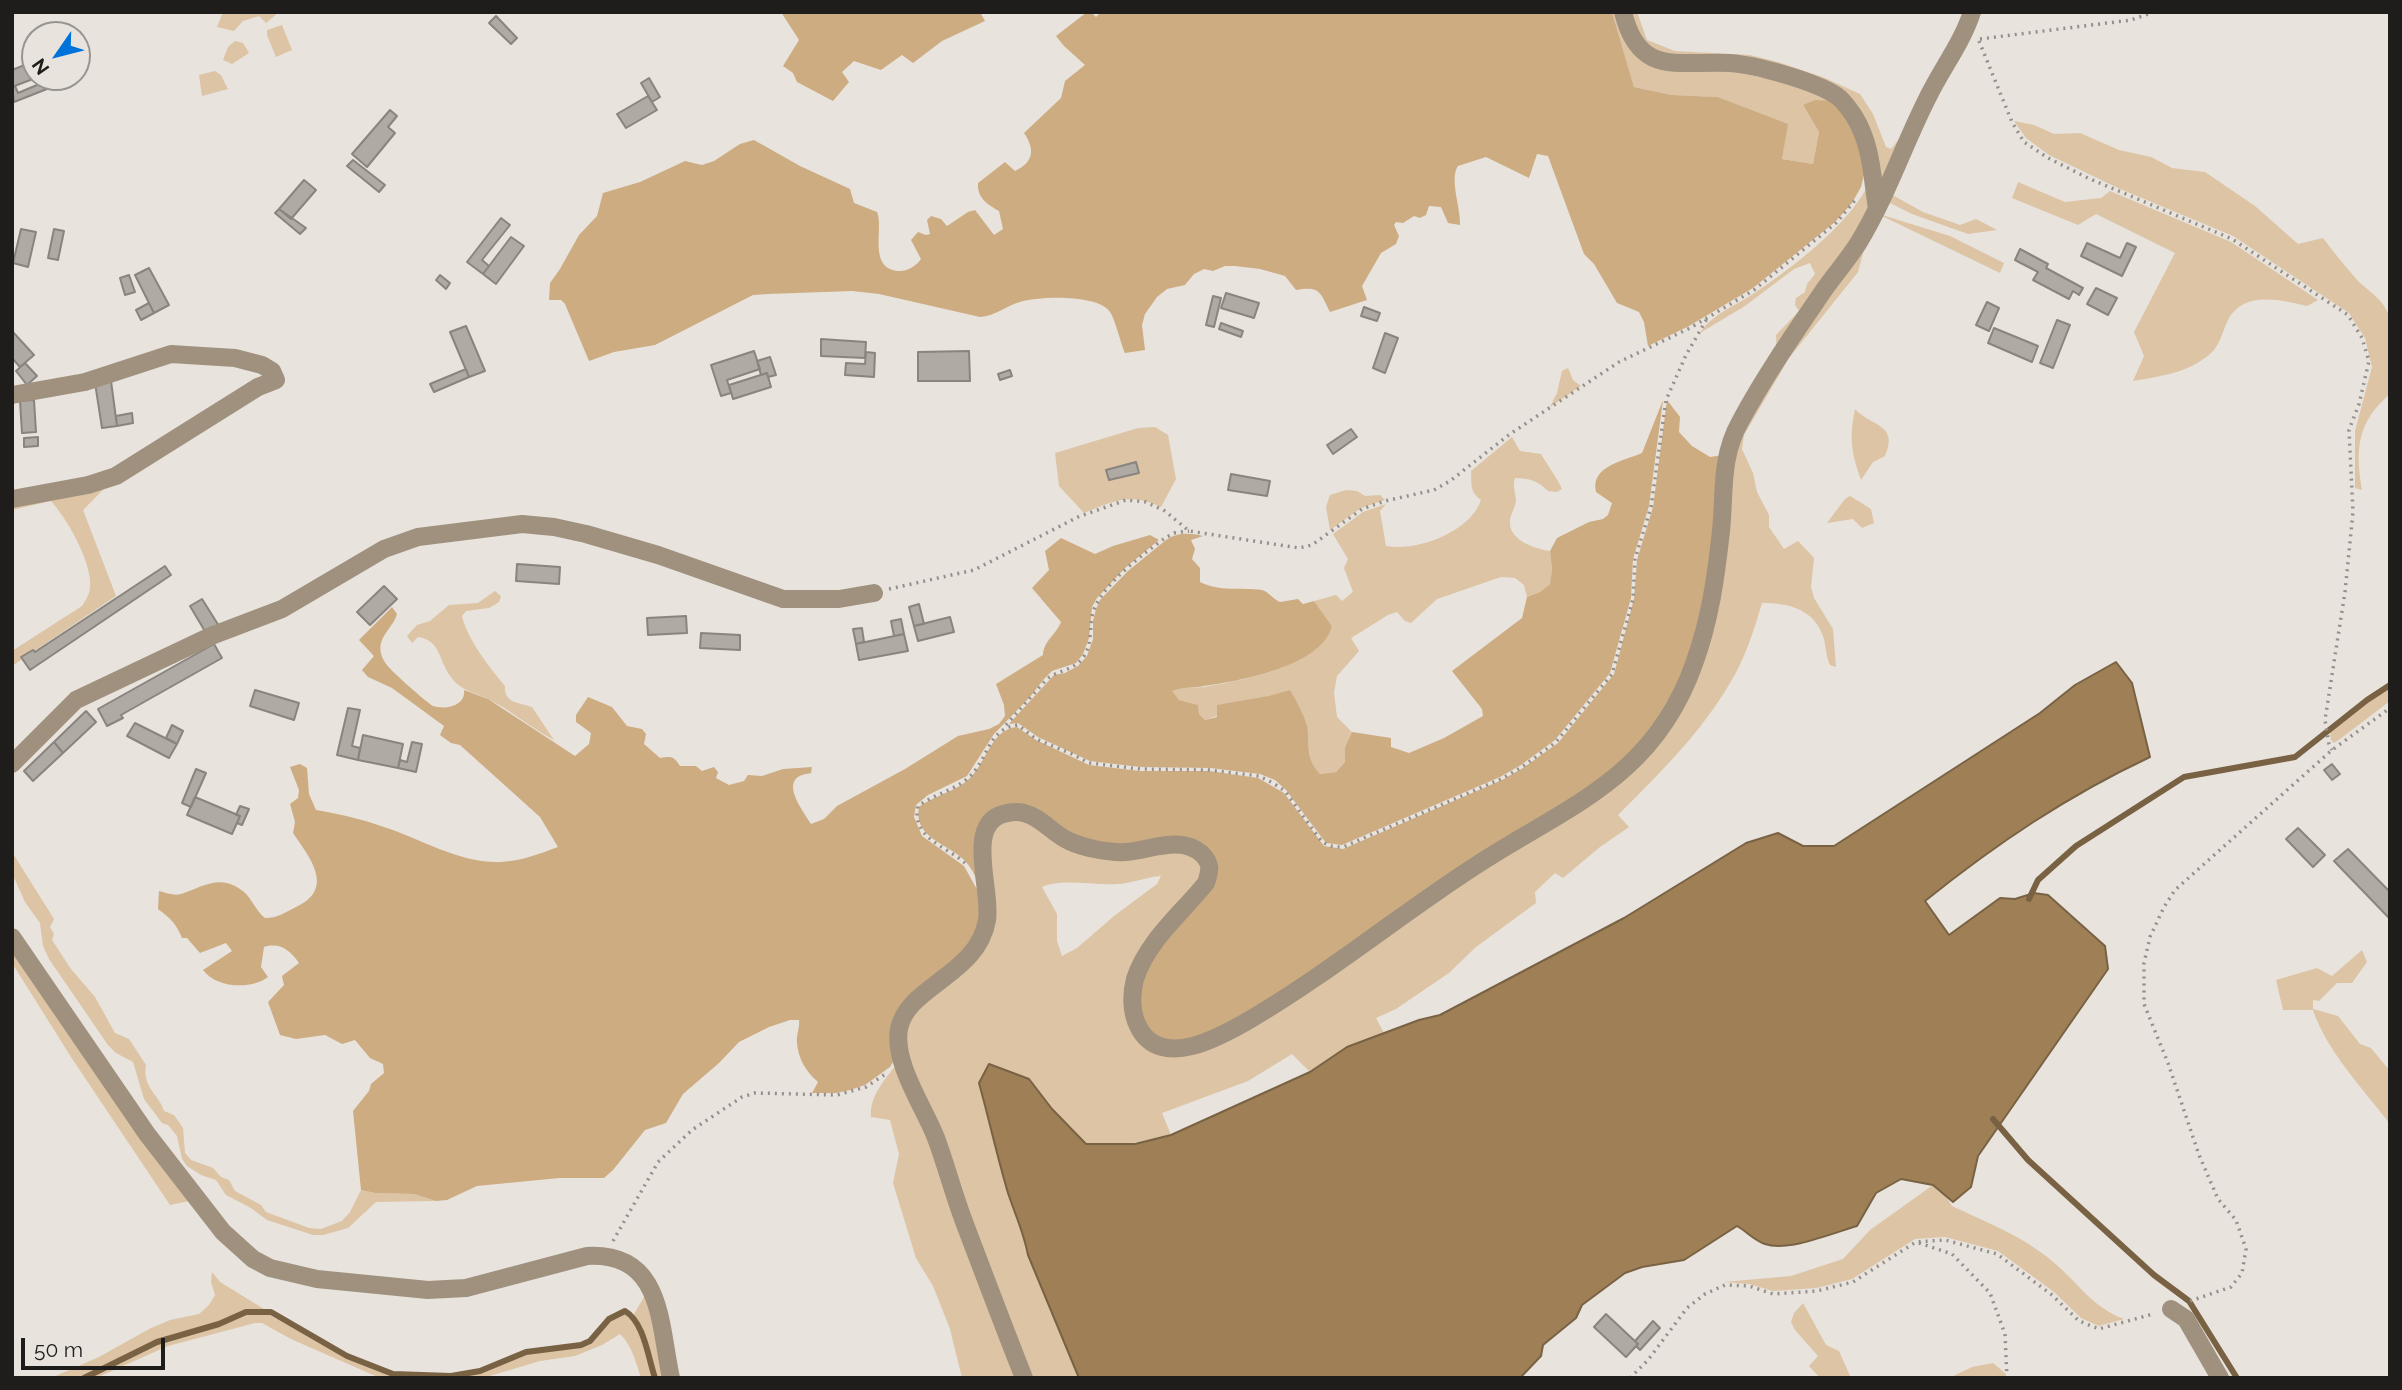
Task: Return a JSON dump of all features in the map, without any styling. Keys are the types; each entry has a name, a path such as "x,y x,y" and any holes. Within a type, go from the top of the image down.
{"street":[{"path":"1623,12 1631,36 1646,54 1657,60 1693,65 1741,65 1802,82 1839,97 1854,117 1867,144 1877,209"},
{"path":"1024,1378 962,1216 936,1137 901,1054 899,1029 908,1010 972,954 985,930 988,896 982,843 988,823 994,817 1014,811 1025,813 1072,842 1113,852 1174,844 1197,850 1206,858 1210,872 1206,883 1146,956 1133,990 1134,1013 1142,1033 1157,1045 1177,1049 1206,1043 1251,1019 1324,972 1469,870 1581,804 1622,773 1659,732 1680,697 1709,620 1722,523 1722,481 1731,439 1760,387 1858,244 1877,209 1902,149 1937,78 1972,36 1972,12"},
{"path":"12,395 85,382 171,354 235,358 262,365 272,371 276,380 258,387 116,476 88,485 12,499"},
{"path":"12,764 76,700 211,636 282,609 384,550 418,537 522,524 554,527 658,555 783,599 839,599 874,593"},
{"path":"12,937 147,1134 223,1232 253,1259 270,1268 317,1279 428,1290 466,1288 573,1259 604,1255 617,1258 630,1266 653,1289 671,1378"},
{"path":"2171,1309 2186,1319 2220,1378"}],"path":[{"path":"2154,12 2131,20 1972,36 2024,142 2048,158 2088,178 2232,239 2348,315 2362,338 2369,361 2359,404 2349,430 2353,512 2345,593 2325,720 2332,750"},
{"path":"966,864 924,835 916,817 918,806 969,777 996,736 1046,680 1053,673 1077,665 1085,655 1091,638 1094,608 1110,585 1165,538 1174,533 1189,531 1299,548 1312,545 1362,509 1434,490 1450,481 1510,434 1619,362 1708,317 1754,289 1836,223 1858,195"},
{"path":"1004,727 1018,725 1037,739 1089,763 1148,769 1209,770 1259,776 1285,792 1325,845 1333,847 1343,847 1501,779 1556,742 1612,674 1633,599 1635,559 1651,507 1666,400 1686,355 1708,317"},
{"path":"874,593 974,570 1079,517 1126,499 1146,502 1165,511 1189,531"},
{"path":"1630,1378 1648,1360 1687,1308 1705,1294 1725,1285 1749,1286 1773,1294 1829,1288 1853,1282 1916,1242 1945,1240 1997,1254 2052,1295 2079,1321 2099,1329 2171,1309 2231,1287 2242,1273 2246,1250 2236,1220 2218,1199 2199,1155 2168,1063 2144,1004 2144,963 2150,937 2175,890 2332,750 2390,708"},
{"path":"604,1255 658,1162 692,1130 742,1097 755,1093 828,1096 858,1090 881,1078 901,1054"},
{"path":"1916,1242 1952,1254 1990,1293 2005,1334 2007,1378"}],"shaded area":[{"path":"223,12 279,12 266,23 259,16 243,21 234,31 217,27"},
{"path":"781,12 980,12 985,21 942,41 913,63 902,55 881,70 854,61 842,72 849,82 833,101 797,82 793,73 783,66 799,40"},
{"path":"1087,12 1096,17 1101,12 1612,12 1634,87 1672,95 1718,97 1788,124 1782,159 1813,164 1819,132 1803,105 1815,100 1836,101 1843,109 1867,163 1861,187 1852,203 1835,222 1753,288 1689,326 1648,346 1644,322 1639,312 1617,303 1594,264 1584,254 1548,156 1537,154 1529,178 1486,157 1458,166 1455,186 1460,225 1448,223 1441,207 1429,206 1426,215 1420,218 1414,216 1403,223 1396,222 1394,225 1399,236 1396,244 1381,253 1362,286 1367,300 1330,312 1318,292 1310,289 1296,290 1285,276 1235,266 1225,266 1213,271 1204,269 1194,274 1185,285 1167,289 1157,297 1145,314 1142,325 1145,350 1125,353 1110,312 1103,306 1081,299 1029,300 980,317 879,294 852,291 753,295 655,345 614,352 589,361 565,304 561,300 549,300 550,283 579,235 597,216 603,193 640,182 685,161 702,165 714,161 740,144 754,140 800,166 850,189 854,203 877,212 880,255 888,268 904,271 919,262 921,259 911,240 918,232 930,234 927,220 931,216 941,219 947,226 975,210 994,235 1003,229 999,211 981,197 978,183 1005,162 1015,171 1026,164 1031,150 1024,133 1061,98 1065,81 1085,65 1056,36"},
{"path":"1612,12 1619,12 1635,49 1774,77 1836,101 1803,105 1819,132 1813,164 1782,159 1787,124 1718,97 1672,95 1634,87"},
{"path":"1626,12 1637,12 1647,40 1675,51 1750,55 1825,78 1860,94 1873,114 1886,147 1891,149 1903,134 1881,191 1840,95 1648,52"},
{"path":"282,25 292,50 276,57 267,30"},
{"path":"235,41 243,43 249,53 232,64 223,60 228,47"},
{"path":"215,71 221,75 228,89 202,96 199,75"},
{"path":"2014,121 2034,125 2054,134 2080,133 2119,150 2151,157 2172,168 2205,172 2255,206 2298,244 2323,238 2358,281 2381,302 2390,318 2390,394 2371,415 2361,437 2359,462 2362,490 2355,488 2355,431 2372,367 2365,338 2349,313 2233,236 2118,188 2049,155 2026,138"},
{"path":"2018,182 2065,202 2101,198 2110,191 2231,242 2318,300 2307,306 2275,300 2243,304 2228,320 2216,347 2206,357 2176,372 2133,381 2144,356 2134,332 2175,253 2096,214 2078,225 2012,198"},
{"path":"1866,189 1875,208 1777,356 1776,335 1799,311 1795,305 1796,298 1805,292 1807,284 1815,274 1810,263 1794,269 1745,306 1700,333 1718,315 1770,282 1832,232"},
{"path":"1887,192 1923,212 1960,225 1976,219 1997,230 1968,234 1912,214 1884,200"},
{"path":"1880,210 1882,215 1950,236 2004,263 2000,273 1882,216 1863,253 1858,272 1789,358 1744,435 1742,449 1753,473 1757,492 1769,515 1769,527 1784,549 1798,541 1814,558 1811,587 1814,598 1833,629 1836,667 1830,665 1820,629 1808,614 1791,606 1762,603 1745,654 1719,701 1678,753 1618,815 1629,827 1563,878 1555,873 1535,892 1536,903 1476,947 1449,973 1396,1009 1376,1018 1384,1033 1347,1047 1310,1072 1292,1054 1248,1081 1162,1113 1171,1135 1129,1143 1097,1145 1086,1144 1052,1109 1029,1080 989,1064 979,1083 1008,1193 1028,1255 1079,1378 1026,1378 971,1235 939,1139 907,1067 901,1038 903,1025 920,1000 973,957 982,943 988,927 990,908 984,853 987,831 992,823 1012,814 1019,814 1037,821 1064,841 1089,850 1131,854 1174,847 1194,851 1205,861 1207,869 1204,882 1153,940 1142,957 1130,991 1131,1010 1140,1032 1159,1047 1178,1050 1205,1045 1252,1022 1435,896 1581,807 1627,770 1647,748 1665,725 1693,674 1712,617 1718,581 1730,449 1759,393","holes":["1161,876 1157,884 1077,948 1062,956 1057,941 1057,914 1042,887 1069,883 1118,884"]},
{"path":"1568,368 1573,380 1581,386 1550,407 1557,393 1562,371"},
{"path":"1663,400 1649,506 1633,559 1631,598 1610,673 1555,740 1500,777 1342,845 1326,843 1286,790 1275,780 1260,774 1210,768 1140,767 1090,761 1038,737 1018,723 1009,724 1054,675 1078,666 1087,656 1100,600 1128,571 1166,540 1179,534 1188,534 1203,536 1191,540 1195,549 1192,559 1200,568 1200,582 1223,588 1262,590 1280,602 1298,599 1303,604 1314,601 1332,626 1325,640 1313,652 1297,661 1238,680 1172,691 1179,700 1198,705 1199,714 1205,720 1217,717 1217,705 1290,690 1305,721 1310,757 1320,774 1336,772 1345,762 1345,747 1352,732 1391,738 1391,747 1409,753 1444,738 1483,716 1482,709 1452,671 1522,618 1527,597 1550,584 1550,551 1557,538 1608,515 1612,503 1596,492 1598,476 1610,466 1642,453"},
{"path":"1667,400 1680,417 1679,432 1692,446 1710,457 1723,455 1713,578 1677,696 1619,771 1218,1034 1168,1045 1140,1022 1142,970 1209,884 1199,847 1114,849 1050,826 992,814 985,896 966,862 921,826 919,807 966,782 977,770 996,739 1008,729 1017,727 1036,740 1089,765 1140,771 1209,771 1258,778 1284,793 1324,846 1343,849 1502,780 1558,743 1614,674 1634,599 1637,560 1653,507"},
{"path":"1855,409 1882,427 1889,438 1885,456 1873,462 1861,480 1852,445"},
{"path":"1155,427 1168,435 1176,479 1161,507 1131,499 1113,502 1084,513 1059,486 1055,453 1138,428"},
{"path":"1512,437 1520,451 1541,454 1562,489 1557,492 1548,491 1537,482 1515,478 1514,481 1516,501 1510,518 1511,529 1514,535 1525,543 1550,551 1550,584 1527,597 1524,585 1515,578 1501,577 1437,599 1411,623 1405,621 1397,612 1351,638 1359,651 1337,676 1334,693 1337,717 1352,732 1345,747 1345,762 1336,772 1319,774 1310,764 1308,731 1290,690 1205,720 1199,714 1197,705 1179,700 1171,691 1257,676 1313,652 1325,640 1332,626 1314,601 1336,595 1342,601 1353,592 1344,568 1348,559 1333,534 1363,512 1386,504 1380,511 1386,546 1413,546 1455,530 1475,511 1481,500 1473,490 1471,471"},
{"path":"113,480 83,510 116,596 12,666 12,651 82,606 89,594 90,584 81,549 51,501 12,510 12,502"},
{"path":"1346,490 1357,491 1365,496 1380,495 1385,500 1361,508 1330,530 1326,507 1330,495"},
{"path":"1850,496 1871,509 1874,523 1862,528 1853,519 1827,523"},
{"path":"1150,535 1159,540 1125,568 1097,598 1092,607 1089,638 1076,663 1052,671 1044,679 994,734 967,776 928,795 916,805 914,817 922,836 964,866 984,902 976,941 916,996 898,1054 890,1067 865,1085 836,1093 812,1093 818,1082 806,1069 799,1054 799,1020 790,1020 739,1042 683,1094 666,1123 645,1130 604,1178 559,1178 477,1186 447,1200 436,1201 414,1194 361,1190 353,1111 369,1091 371,1084 384,1073 383,1064 370,1058 355,1040 342,1044 325,1035 296,1039 280,1035 268,1002 284,985 282,976 299,963 288,951 280,946 264,947 261,967 268,977 252,984 225,984 216,981 203,970 232,951 226,943 200,953 187,938 182,938 172,921 158,909 159,891 178,895 220,882 236,886 244,892 265,918 281,915 308,900 315,892 316,873 307,853 293,833 295,822 290,804 298,798 299,790 290,767 300,764 307,768 309,794 316,810 367,822 441,850 486,862 516,860 558,847 540,817 460,745 451,743 440,735 444,726 392,688 368,677 362,670 374,656 359,640 392,607 397,614 381,643 382,658 416,693 433,706 454,706 462,700 464,690 488,699 575,756 589,744 591,733 576,722 576,715 588,697 612,707 627,726 642,729 646,734 644,744 660,758 672,758 680,766 696,766 702,771 714,767 718,772 716,778 729,785 744,781 748,775 762,776 783,769 812,767 811,773 798,777 793,785 798,802 811,824 824,819 837,806 958,736 999,724 1005,716 996,684 1043,655 1046,645 1061,622 1032,588 1049,570 1045,551 1061,538 1095,554"},
{"path":"495,591 501,596 499,602 489,608 466,611 462,616 465,625 480,653 505,686 507,696 513,701 532,707 554,740 496,703 459,685 447,671 439,652 431,642 418,637 412,643 407,636 417,625 430,621 449,605 478,603"},
{"path":"2116,662 2132,683 2150,757 2033,822 1925,901 1949,935 2000,898 2015,899 2034,893 2048,895 2105,946 2108,969 1978,1156 1971,1187 1953,1202 1933,1185 1901,1179 1876,1193 1857,1226 1811,1241 1786,1246 1765,1244 1737,1226 1684,1260 1642,1267 1625,1273 1582,1305 1576,1318 1543,1345 1541,1356 1520,1378 1079,1378 1028,1255 1008,1193 979,1083 989,1064 1029,1079 1052,1109 1086,1144 1135,1144 1171,1135 1310,1072 1347,1047 1419,1020 1440,1015 1624,918 1746,843 1778,833 1803,846 1834,846 2040,713 2075,685"},
{"path":"2390,687 2390,701 2334,743 2331,740 2330,732"},
{"path":"12,852 54,919 50,927 54,934 52,940 71,969 95,997 115,1033 129,1039 146,1065 146,1080 164,1111 174,1115 183,1128 185,1153 191,1160 213,1168 221,1177 229,1180 235,1191 261,1205 266,1212 309,1228 321,1229 342,1221 350,1212 361,1190 414,1194 436,1201 376,1202 348,1228 313,1235 267,1220 226,1195 216,1180 187,1166 182,1159 177,1136 168,1125 162,1123 144,1099 133,1062 116,1053 108,1045 49,959 43,946 40,923 25,902 12,873"},
{"path":"12,943 194,1200 170,1205 12,963"},
{"path":"2362,950 2367,962 2352,983 2337,983 2319,1001 2313,1000 2313,1009 2338,1016 2360,1044 2371,1048 2390,1071 2390,1124 2336,1055 2313,1010 2283,1010 2276,980 2317,968 2332,976"},
{"path":"900,1059 1020,1378 962,1378 950,1329 933,1286 916,1258 893,1183 899,1154 890,1120 871,1117 876,1093"},
{"path":"1933,1185 1945,1195 1952,1206 2004,1230 2041,1252 2093,1301 2124,1319 2099,1326 2081,1318 2054,1292 1998,1251 1945,1237 1915,1239 1852,1279 1817,1288 1773,1291 1749,1284 1724,1282 1791,1276 1843,1259 1870,1230"},
{"path":"212,1272 220,1282 264,1309 246,1310 218,1322 170,1335 80,1378 51,1378 99,1357 151,1328 170,1320 199,1314 215,1295 211,1282"},
{"path":"647,1292 668,1378 657,1378 634,1314"},
{"path":"1803,1303 1826,1345 1839,1351 1851,1378 1820,1378 1809,1366 1818,1356 1791,1322 1794,1313"},
{"path":"264,1312 347,1357 393,1376 450,1378 380,1378 291,1339 262,1323 255,1323 168,1346 96,1378 89,1378 171,1338 220,1325 247,1313"},
{"path":"625,1312 639,1332 653,1378 641,1378 631,1349 620,1334 575,1356 540,1361 483,1378 451,1378 481,1373 526,1353 582,1347 591,1342 617,1315"},
{"path":"1993,1363 2006,1374 2006,1378 1949,1378 1972,1367"}],"building":[{"path":"496,16 517,38 511,44 489,23"},
{"path":"21,66 21,84 12,87 12,70"},
{"path":"649,78 660,97 652,102 641,83"},
{"path":"15,86 18,93 42,91 14,102 12,87"},
{"path":"648,96 657,110 626,128 617,114"},
{"path":"390,110 397,116 388,127 395,133 367,167 352,154"},
{"path":"353,160 385,185 379,192 347,166"},
{"path":"304,180 316,190 291,219 279,209"},
{"path":"279,209 306,228 300,234 275,213"},
{"path":"501,218 510,225 482,260 489,266 483,274 467,262"},
{"path":"21,229 36,232 28,267 13,263"},
{"path":"54,229 64,231 58,260 48,258"},
{"path":"511,237 524,246 496,284 483,274"},
{"path":"2087,243 2120,258 2127,243 2136,247 2122,276 2081,256"},
{"path":"2020,249 2048,264 2046,268 2083,288 2079,295 2073,291 2069,299 2033,280 2038,272 2015,260"},
{"path":"149,268 169,305 154,313 135,275"},
{"path":"129,275 135,292 125,295 120,278"},
{"path":"440,275 450,283 446,289 436,280"},
{"path":"2096,288 2117,298 2108,315 2087,304"},
{"path":"1226,293 1259,303 1254,318 1221,308"},
{"path":"1213,296 1221,298 1214,327 1206,325"},
{"path":"1987,302 1999,308 1989,331 1976,325"},
{"path":"149,303 154,313 141,320 136,310"},
{"path":"1364,307 1380,313 1377,321 1361,316"},
{"path":"2057,320 2070,325 2053,368 2040,363"},
{"path":"1221,323 1243,331 1241,337 1219,329"},
{"path":"466,326 485,371 469,377 450,332"},
{"path":"1994,328 2038,346 2032,362 1988,343"},
{"path":"12,331 34,355 20,367 12,358"},
{"path":"1385,333 1398,338 1385,373 1373,368"},
{"path":"821,339 866,342 865,358 821,356"},
{"path":"754,351 760,369 727,380 731,393 721,396 711,365"},
{"path":"969,351 970,381 918,381 918,352"},
{"path":"866,352 875,353 874,377 845,375 846,363 865,364"},
{"path":"770,357 776,375 761,375 757,361"},
{"path":"25,363 37,376 27,385 16,371"},
{"path":"466,369 469,377 434,392 430,384"},
{"path":"1010,370 1012,376 1000,380 998,374"},
{"path":"767,373 771,387 733,399 729,385"},
{"path":"111,381 117,426 102,428 95,383"},
{"path":"34,400 36,432 22,433 20,401"},
{"path":"132,413 133,423 117,426 116,416"},
{"path":"1351,429 1357,437 1333,454 1327,445"},
{"path":"38,437 38,446 24,447 24,438"},
{"path":"1136,462 1139,473 1109,480 1106,470"},
{"path":"1231,474 1270,481 1267,496 1228,490"},
{"path":"517,564 560,567 559,584 516,581"},
{"path":"165,566 171,575 30,670 21,657 33,650 35,652"},
{"path":"384,586 397,599 370,625 357,612"},
{"path":"202,599 219,626 206,633 190,606"},
{"path":"919,604 924,624 914,626 909,607"},
{"path":"686,616 687,633 648,635 647,618"},
{"path":"950,617 954,632 918,641 914,626"},
{"path":"901,619 904,634 894,636 891,621"},
{"path":"862,628 864,642 856,644 853,629"},
{"path":"701,633 740,635 740,650 700,648"},
{"path":"904,634 908,651 859,660 856,644"},
{"path":"214,644 222,658 121,715 123,718 107,726 98,709"},
{"path":"255,690 299,703 294,720 250,706"},
{"path":"348,708 360,710 352,746 360,748 358,760 337,755"},
{"path":"86,711 96,722 63,753 54,742"},
{"path":"135,723 177,744 169,758 127,736"},
{"path":"172,725 183,731 177,744 166,738"},
{"path":"363,735 403,744 398,768 358,760"},
{"path":"54,742 63,753 33,781 24,771"},
{"path":"412,742 422,744 416,772 398,768 400,760 407,762"},
{"path":"2332,764 2340,774 2332,780 2324,770"},
{"path":"196,769 206,773 191,807 182,803"},
{"path":"195,797 240,816 232,834 187,815"},
{"path":"240,806 249,809 242,825 237,823 240,816 236,815"},
{"path":"2298,828 2325,855 2313,867 2286,839"},
{"path":"2348,849 2390,892 2390,919 2334,861"},
{"path":"1606,1314 1638,1344 1626,1357 1594,1327"},
{"path":"1653,1321 1660,1328 1640,1350 1635,1341"}],"waterway":[{"path":"2029,899 2038,880 2076,846 2184,777 2295,757 2390,685"},
{"path":"1993,1119 2028,1160 2154,1275 2189,1301 2237,1378"},
{"path":"84,1378 157,1342 219,1324 246,1312 271,1312 347,1356 393,1374 451,1376 480,1371 526,1352 581,1345 590,1341 609,1319 625,1311 641,1331 655,1378"}]}
